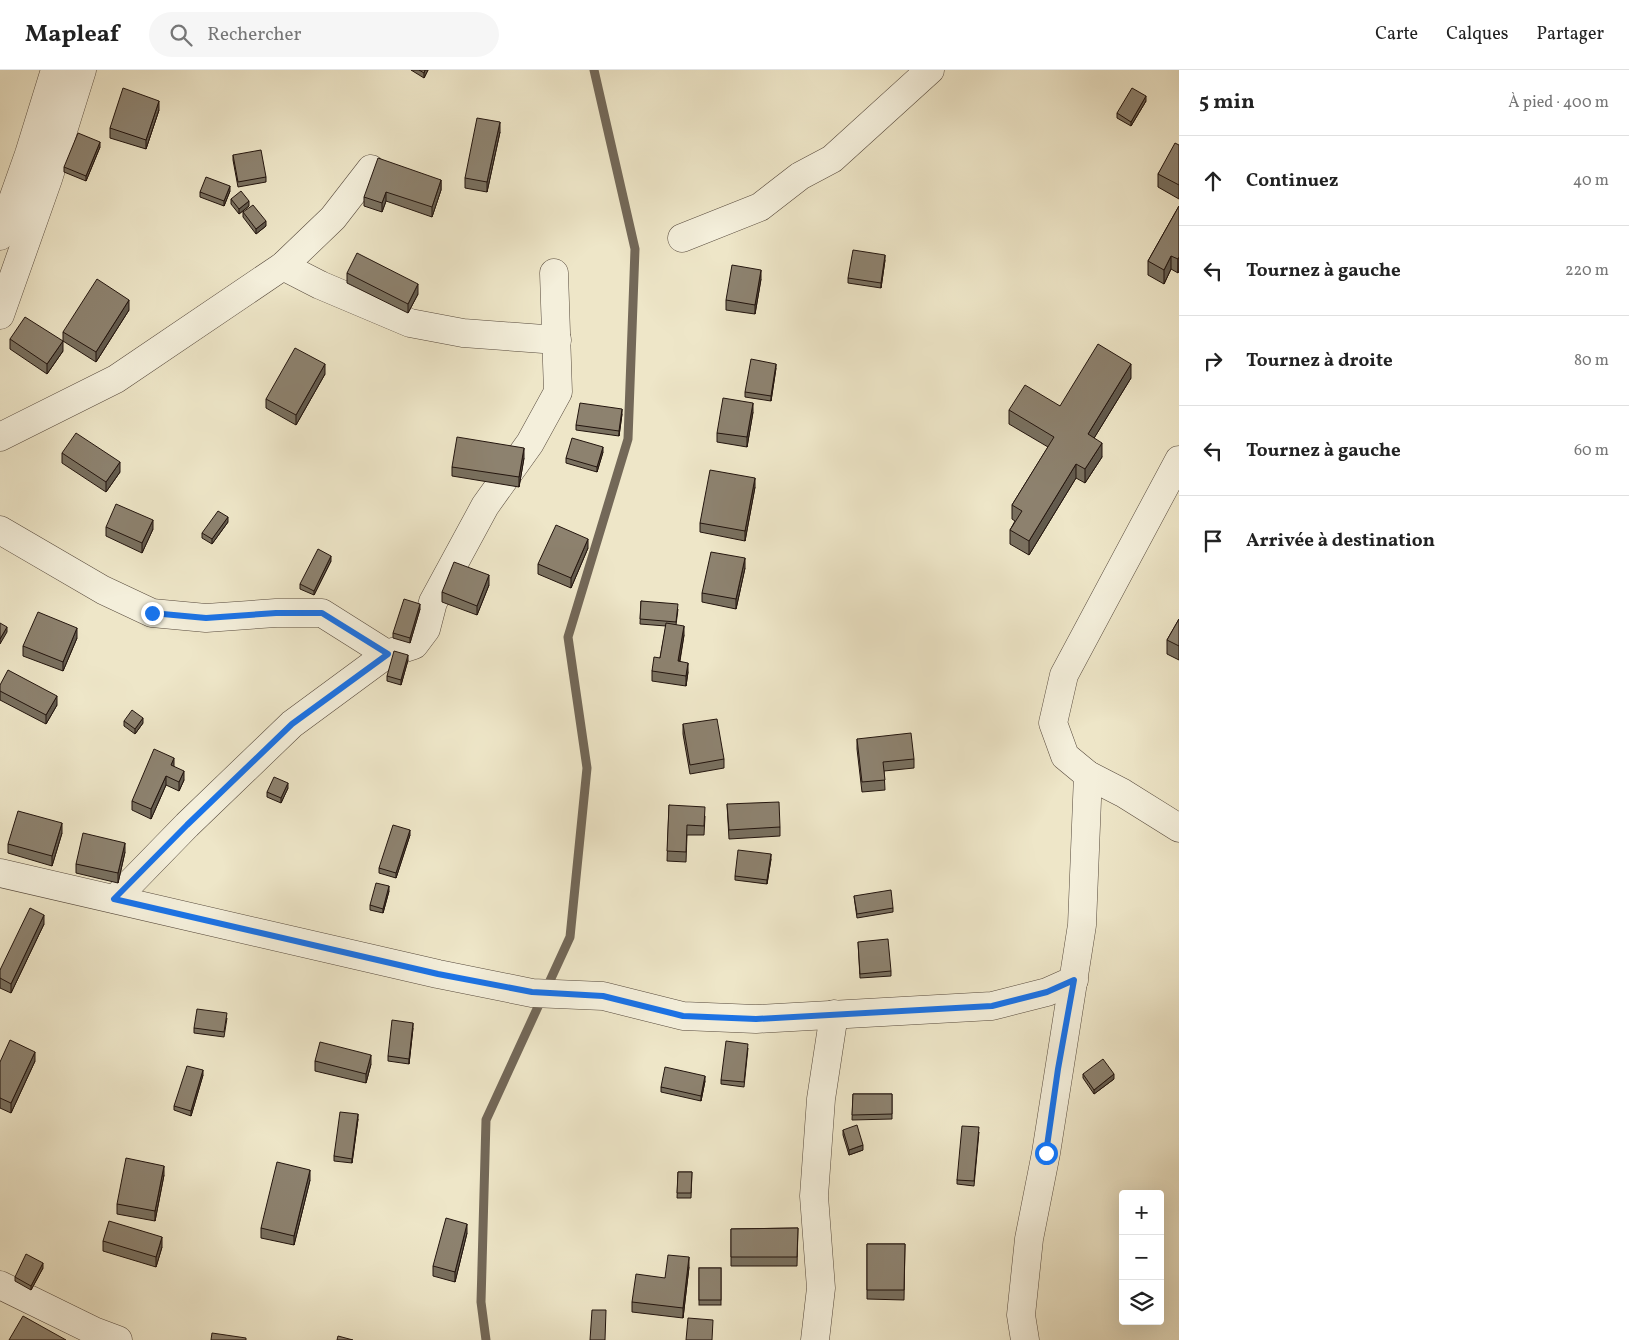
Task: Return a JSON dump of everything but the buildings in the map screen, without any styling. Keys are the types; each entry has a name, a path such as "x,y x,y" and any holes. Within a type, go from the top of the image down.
{"street":[{"path":"0,236 29,154 55,70"},
{"path":"0,315 48,179 82,70"},
{"path":"682,238 760,207 800,176 832,159 930,70"},
{"path":"0,437 116,379 283,266 333,218 371,170"},
{"path":"283,266 320,285 410,323 463,333 557,340"},
{"path":"114,899 187,825 292,724 388,654 414,645 426,629 433,602 485,506 530,443 558,392 554,273"},
{"path":"1179,460 1064,675 1053,723 1064,756 1088,776 1123,793 1179,828"},
{"path":"0,530 103,590 152,613 206,618 276,613 322,613 388,654"},
{"path":"1025,1340 1022,1315 1029,1238 1046,1153 1082,925 1088,776"},
{"path":"0,873 438,974 532,992 603,996 683,1016 756,1019 992,1006 1047,992 1074,980"},
{"path":"815,1340 821,1288 814,1196 821,1099 834,1014"},
{"path":"0,1285 118,1340"}],"waterway":[{"path":"486,1340 481,1302 486,1120 570,937 587,768 568,637 628,439 635,249 594,70"}],"route":[{"path":"152,613 206,618 276,613 322,613 388,654 292,724 187,825 114,899 438,974 532,992 603,996 683,1016 756,1019 992,1006 1047,992 1074,980 1058,1069 1046,1153"}]}
